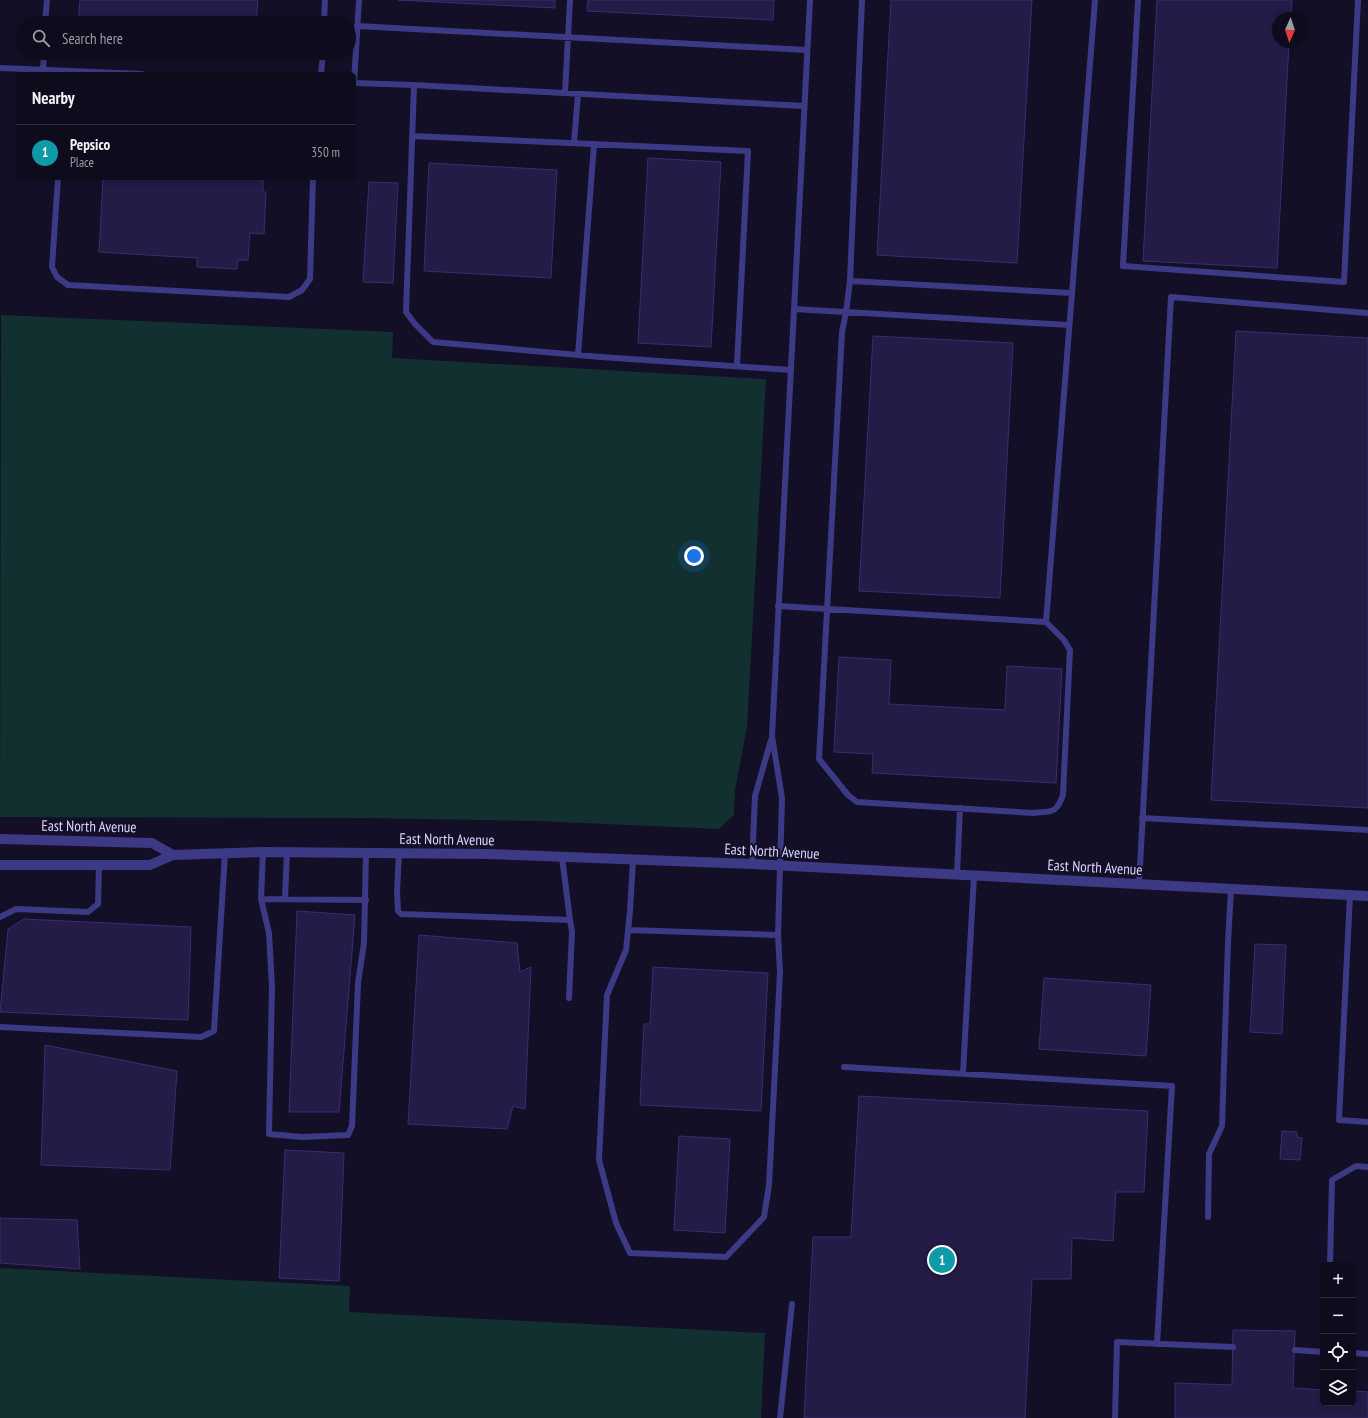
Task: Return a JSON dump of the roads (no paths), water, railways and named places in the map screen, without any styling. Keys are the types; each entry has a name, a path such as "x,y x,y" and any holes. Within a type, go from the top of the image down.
{"street":[{"name":"East North Avenue","path":"0,839 152,843 173,855"},
{"name":"East North Avenue","path":"0,865 150,866 173,855 263,852 399,853 752,864 1368,896"}],"lane":[{"path":"46,16 47,0"},
{"path":"324,16 325,0"},
{"path":"356,45 359,0"},
{"path":"565,93 570,0"},
{"path":"633,860 626,950 607,995 599,1160 616,1223 630,1254 726,1257 764,1217 769,1185 780,972 778,935 782,798 772,736 810,0"},
{"path":"778,606 827,609 1046,622 1064,640 1070,650 1064,785 1063,795 1057,808 1053,811 1034,813 857,802 848,795 819,759 827,609 842,332 850,281 862,0"},
{"path":"1046,622 1095,0"},
{"path":"1138,0 1123,266 1344,282 1358,0"},
{"path":"357,26 807,50"},
{"path":"43,70 44,60"},
{"path":"321,72 322,60"},
{"path":"355,60 355,72"},
{"path":"0,68 78,72"},
{"path":"356,83 804,106"},
{"path":"414,85 406,312 415,324 433,342 578,355 791,370"},
{"path":"574,143 578,94"},
{"path":"412,136 748,151 737,365"},
{"path":"578,355 594,144"},
{"path":"58,180 52,267 57,277 68,285 289,297 302,290 310,279 313,180"},
{"path":"850,281 1072,293"},
{"path":"1139,885 1171,297 1368,313"},
{"path":"794,309 1069,325"},
{"path":"752,864 755,796 772,736"},
{"path":"957,875 960,808"},
{"path":"1142,818 1368,830"},
{"path":"263,852 261,899 269,933 272,986 268,1134 302,1137 348,1135 352,1126 358,983 364,943 366,853"},
{"path":"285,899 287,852"},
{"path":"0,1027 201,1038 214,1031 225,853"},
{"path":"399,853 397,892 398,911 401,914 570,920"},
{"path":"562,857 572,932 569,998"},
{"path":"0,917 16,909 88,912 98,904 99,865"},
{"path":"964,1073 974,876"},
{"path":"1208,1217 1209,1154 1222,1126 1231,889"},
{"path":"1350,895 1339,1120 1368,1122"},
{"path":"261,899 366,900"},
{"path":"628,930 778,935"},
{"path":"844,1067 1172,1086 1157,1344"},
{"path":"1330,1262 1332,1180 1356,1166 1368,1166"},
{"path":"780,1418 792,1304"},
{"path":"1115,1418 1117,1342 1233,1347"},
{"path":"1295,1350 1320,1352"},
{"path":"1356,1353 1368,1354"}],"place":[{"name":"Pepsico","path":"942,1260"}]}
